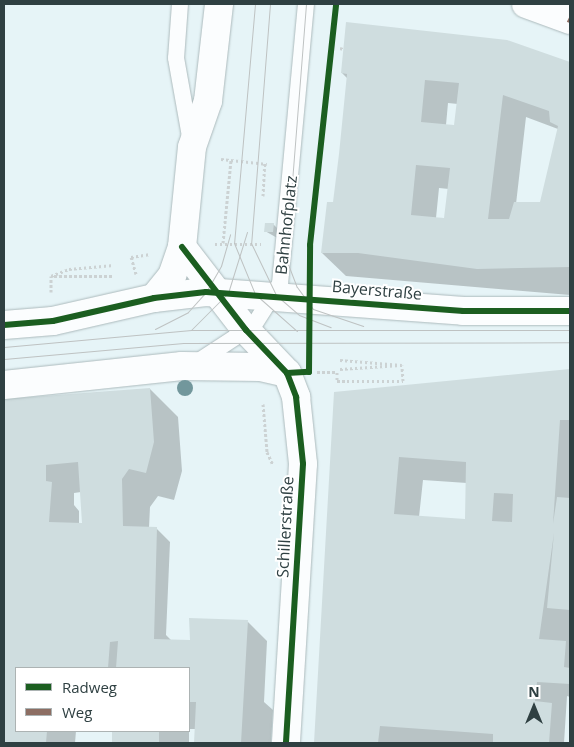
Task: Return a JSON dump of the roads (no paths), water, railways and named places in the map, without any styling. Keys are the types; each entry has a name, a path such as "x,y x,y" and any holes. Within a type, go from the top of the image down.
{"street":[{"path":"154,298 172,276 182,247 192,147 208,101 218,4"},
{"path":"526,4 569,17"},
{"path":"182,247 220,292 246,330"},
{"name":"Bayerstraße","path":"4,325 53,321 154,298 220,292 462,311 570,312"},
{"name":"Schillerstraße","path":"246,330 302,371 296,397 303,464 286,743"},
{"path":"4,385 182,366 261,367 302,371"}],"lane":[{"path":"180,4 176,58 192,147"},
{"name":"Bahnhofplatz","path":"246,330 276,295 286,253 306,4"},
{"path":"182,366 216,354 246,330"}],"tram line":[{"path":"255,4 234,243 255,294 297,331"},
{"path":"270,4 251,243 276,295 299,315 331,327"},
{"path":"306,4 286,259 297,287 313,309 363,326"},
{"path":"191,330 228,293 247,232"},
{"path":"155,329 188,312 206,292 221,266 230,234"},
{"path":"4,347 191,330 570,330"},
{"path":"4,359 183,343 570,342"}]}
